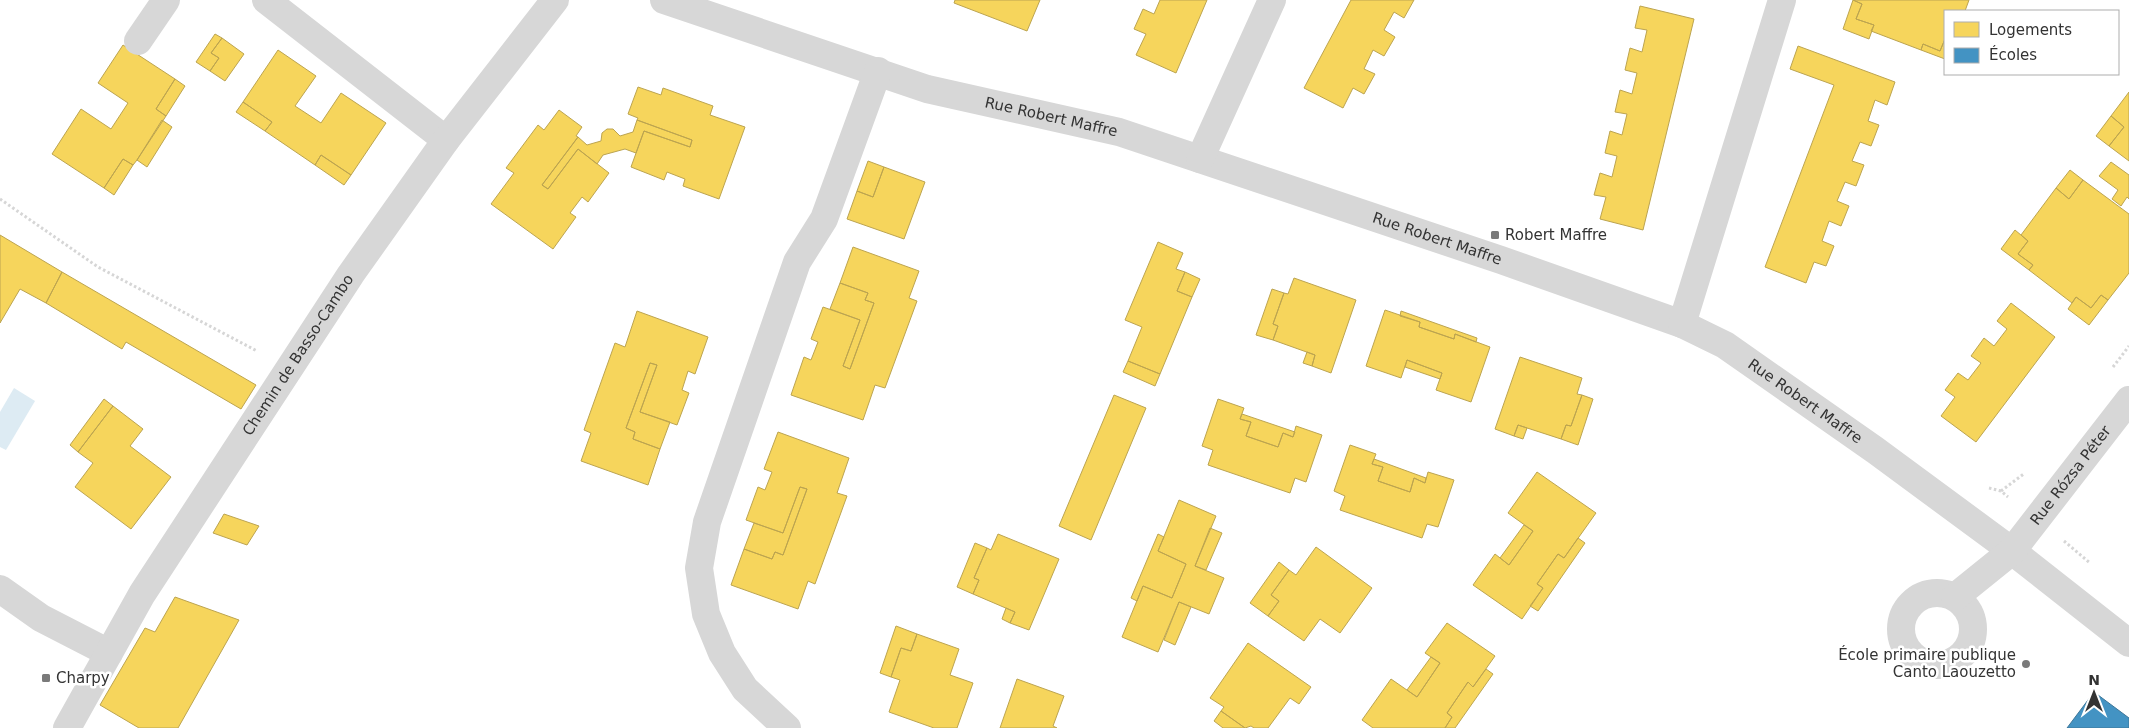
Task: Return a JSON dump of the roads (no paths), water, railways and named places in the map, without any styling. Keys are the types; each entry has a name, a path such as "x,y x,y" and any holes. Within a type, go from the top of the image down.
{"street":[{"path":"138,42 166,0"},
{"path":"266,0 446,140"},
{"name":"Chemin de Basso-Cambo","path":"67,728 142,594 351,274 446,140 554,0"},
{"name":"Rue Robert Maffre","path":"664,0 927,89 1119,132 1492,257 1682,324 1725,345 1772,377 2012,551 2129,643"},
{"path":"1200,159 1272,0"},
{"path":"1682,324 1782,0"},
{"path":"787,728 745,689 722,653 706,614 700,568 708,522 797,262 824,219 878,71"},
{"name":"Rue Rózsa Péter","path":"1955,597 2012,551 2129,400"},
{"path":"0,590 41,618 110,653"}],"place":[{"name":"Robert Maffre","path":"1495,235"},
{"name":"École primaire publique Canto Laouzetto","path":"2026,664"},
{"name":"Charpy","path":"46,678"}]}
